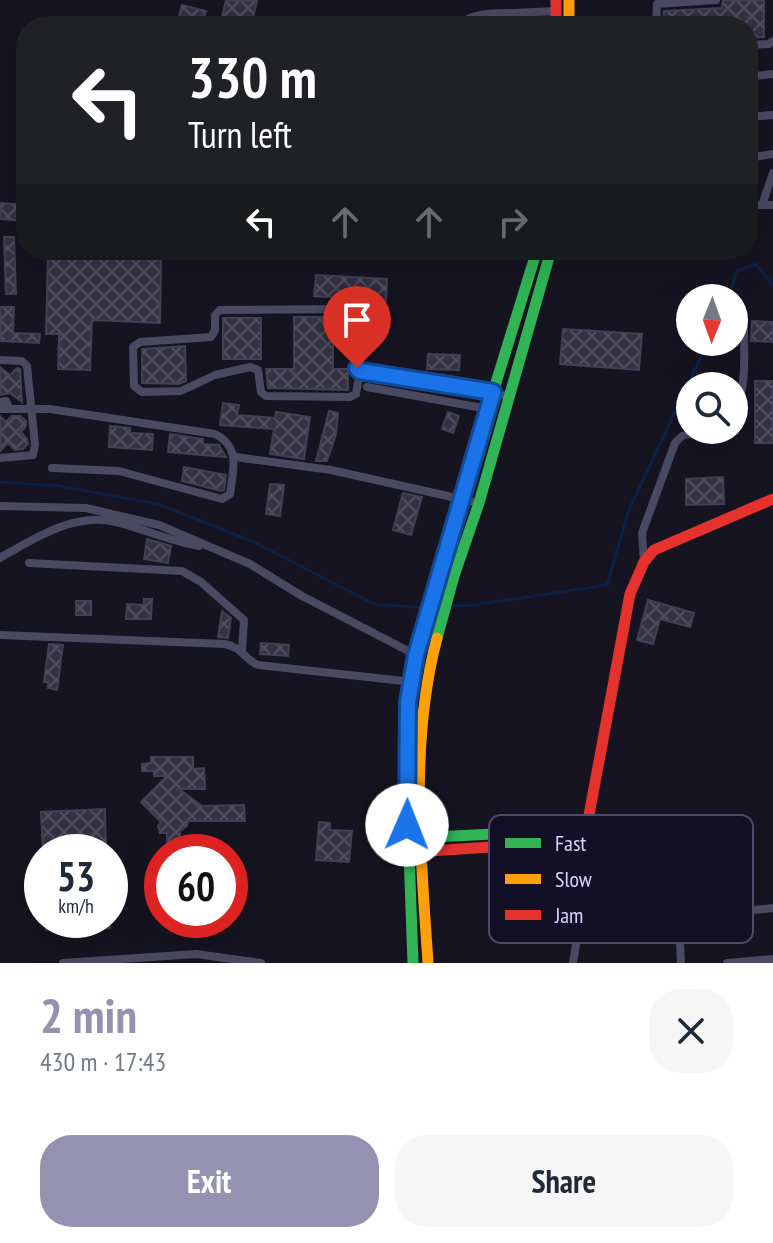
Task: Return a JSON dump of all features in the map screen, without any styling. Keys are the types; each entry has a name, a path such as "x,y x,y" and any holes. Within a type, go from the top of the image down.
{"main road":[{"path":"428,963 415,852 408,702 416,651 534,260"},
{"path":"414,838 423,702 433,654 548,260"},
{"path":"588,815 630,594 644,562 664,543 773,499"},
{"path":"414,838 489,834"},
{"path":"415,852 489,847"},
{"path":"413,963 415,852"}],"street":[{"path":"656,16 657,4 716,0"},
{"path":"478,16 556,6"},
{"path":"762,205 773,173"},
{"path":"758,205 773,205"},
{"path":"360,371 356,394 350,397 266,396 261,392 258,370 250,367 201,380 181,391 142,392 134,386 133,347 140,342 211,337 215,330 215,315 220,310 351,309 355,314 357,368 360,371 509,397"},
{"path":"0,360 22,361 27,366 35,445 33,455 0,458"},
{"path":"367,387 488,409"},
{"path":"4,406 31,406 215,434 229,444 235,457 230,494 222,499 119,471 52,468"},
{"path":"644,562 642,533 676,442"},
{"path":"235,457 331,470 479,503"},
{"path":"0,506 86,508 159,525 250,564 302,596 416,651"},
{"path":"0,558 56,528 96,521 118,523 171,541 208,547"},
{"path":"29,563 182,571 201,582 244,620 242,650"},
{"path":"0,635 225,644 242,650 251,662 258,665 413,682"},
{"path":"753,910 773,908"},
{"path":"573,963 576,943"},
{"path":"680,943 681,963"},
{"path":"63,963 196,959 261,963"},
{"path":"727,963 773,959"}],"building":[{"path":"226,0 257,1 253,16 222,16"},
{"path":"723,0 764,0 764,37 758,37 758,16 664,16 664,11 722,8"},
{"path":"182,5 206,11 204,16 179,16"},
{"path":"1,203 16,204 16,220 0,219"},
{"path":"4,237 14,237 16,294 6,294"},
{"path":"48,260 161,260 160,323 92,320 90,370 58,369 59,334 46,334"},
{"path":"316,275 387,279 386,301 314,296"},
{"path":"0,307 14,307 13,333 40,334 39,343 0,341"},
{"path":"294,317 333,317 333,369 348,369 348,390 268,388 266,369 294,369"},
{"path":"223,318 261,318 261,359 223,359"},
{"path":"752,321 773,322 773,342 751,341"},
{"path":"563,329 642,334 639,370 560,364"},
{"path":"185,346 186,381 179,384 142,383 142,349"},
{"path":"428,354 460,355 459,370 427,369"},
{"path":"0,367 10,375 17,368 20,369 22,402 10,393 0,395"},
{"path":"755,381 773,381 773,443 755,443"},
{"path":"223,403 239,405 237,415 275,418 276,412 310,417 304,459 270,454 274,429 220,425"},
{"path":"329,411 338,413 336,434 327,461 316,461"},
{"path":"448,412 459,416 453,433 442,429"},
{"path":"0,416 6,422 12,416 20,416 26,421 21,432 28,444 23,449 15,450 8,443 0,451"},
{"path":"110,426 130,428 130,433 153,434 152,450 109,447"},
{"path":"170,434 203,439 203,444 219,445 226,457 168,452"},
{"path":"184,467 226,475 224,490 182,481"},
{"path":"723,477 724,504 686,505 686,479"},
{"path":"270,484 284,485 280,516 266,514"},
{"path":"403,493 422,497 411,535 393,530"},
{"path":"147,539 171,546 168,563 144,559"},
{"path":"144,599 152,599 151,619 126,619 127,604 144,605"},
{"path":"648,600 694,613 690,627 660,619 653,644 637,640"},
{"path":"76,601 91,601 91,615 76,615"},
{"path":"222,611 231,618 228,638 218,637"},
{"path":"261,643 289,645 288,656 260,654"},
{"path":"49,644 63,645 57,690 48,688 48,682 44,682"},
{"path":"151,757 193,757 193,769 204,768 205,789 179,789 202,806 244,805 245,821 188,821 180,834 160,833 158,826 161,822 141,802 167,776 154,776 154,771 142,771 142,764 151,763"},
{"path":"105,809 106,834 42,834 41,812"},
{"path":"370,809 393,809 393,821 370,820"},
{"path":"319,822 330,823 330,830 352,831 349,862 316,860"}],"waterway":[{"path":"733,284 737,271 756,264 773,286"},
{"path":"448,606 474,605 607,585 629,510 701,356"},
{"path":"0,482 59,486 158,504 254,542 374,604 425,608"}],"traffic: fast":[{"path":"413,963 407,797 408,702 416,655 460,499 534,260"},
{"path":"437,638 548,260"},
{"path":"411,838 489,834"}],"traffic: slow":[{"path":"569,0 569,16"},
{"path":"428,963 420,841 420,759 428,678 437,638"}],"traffic: jam":[{"path":"556,0 556,16"},
{"path":"589,815 630,594 644,562 654,550 773,499"},
{"path":"414,852 489,847"}],"route":[{"path":"357,368 360,371 493,392 416,655 408,702 407,825"}]}
